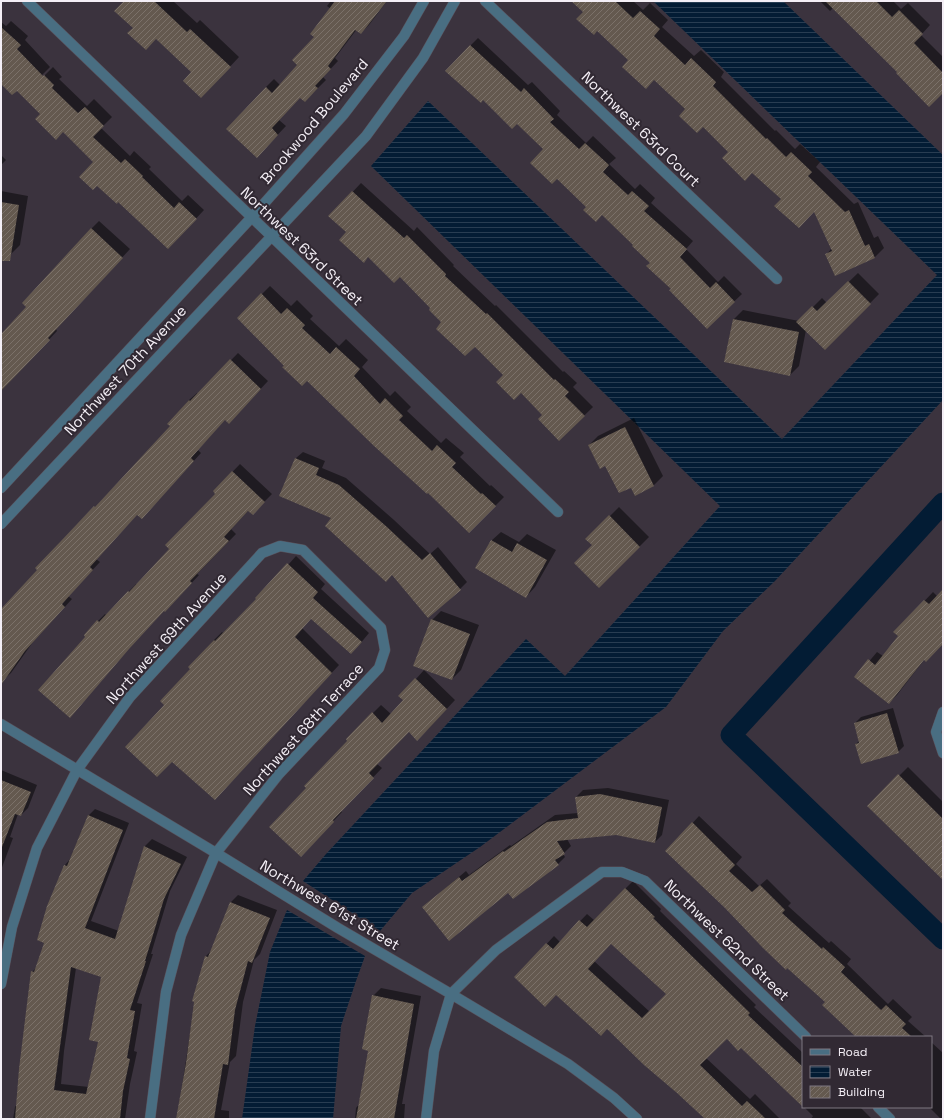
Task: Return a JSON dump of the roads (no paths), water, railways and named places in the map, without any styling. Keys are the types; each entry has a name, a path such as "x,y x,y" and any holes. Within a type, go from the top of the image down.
{"street":[{"name":"Northwest 63rd Street","path":"26,1 558,512"},
{"name":"Brookwood Boulevard","path":"251,218 344,114 404,36 424,1"},
{"path":"270,236 366,136 423,58 454,1"},
{"name":"Northwest 63rd Court","path":"485,1 777,279"},
{"name":"Northwest 70th Avenue","path":"1,488 251,218"},
{"name":"Northwest 70th Avenue","path":"1,524 270,236"},
{"name":"Northwest 68th Terrace","path":"150,1119 166,992 181,935 216,853 279,774 379,668 385,650 381,628 303,550 280,546"},
{"name":"Northwest 69th Avenue","path":"1,984 12,928 37,848 77,770 135,691 262,553 280,546"},
{"path":"943,712 936,732 943,753"},
{"name":"Northwest 61st Street","path":"1,724 338,928 568,1064 614,1098 637,1119"},
{"name":"Northwest 62nd Street","path":"451,994 496,950 602,872 622,872 645,881 805,1036"},
{"path":"426,1119 434,1050 451,994"},
{"path":"879,1108 890,1119"}],"water":[{"path":"653,1 783,1 943,155 943,400 775,581 723,631 666,707 480,847 412,893 380,931 303,881 326,854 526,639 565,676 720,506 371,166 428,101 782,439 937,275"},
{"path":"287,910 365,956 341,1026 333,1119 242,1119 255,1026 270,952"}],"waterway":[{"path":"943,503 731,735 943,939"}]}
